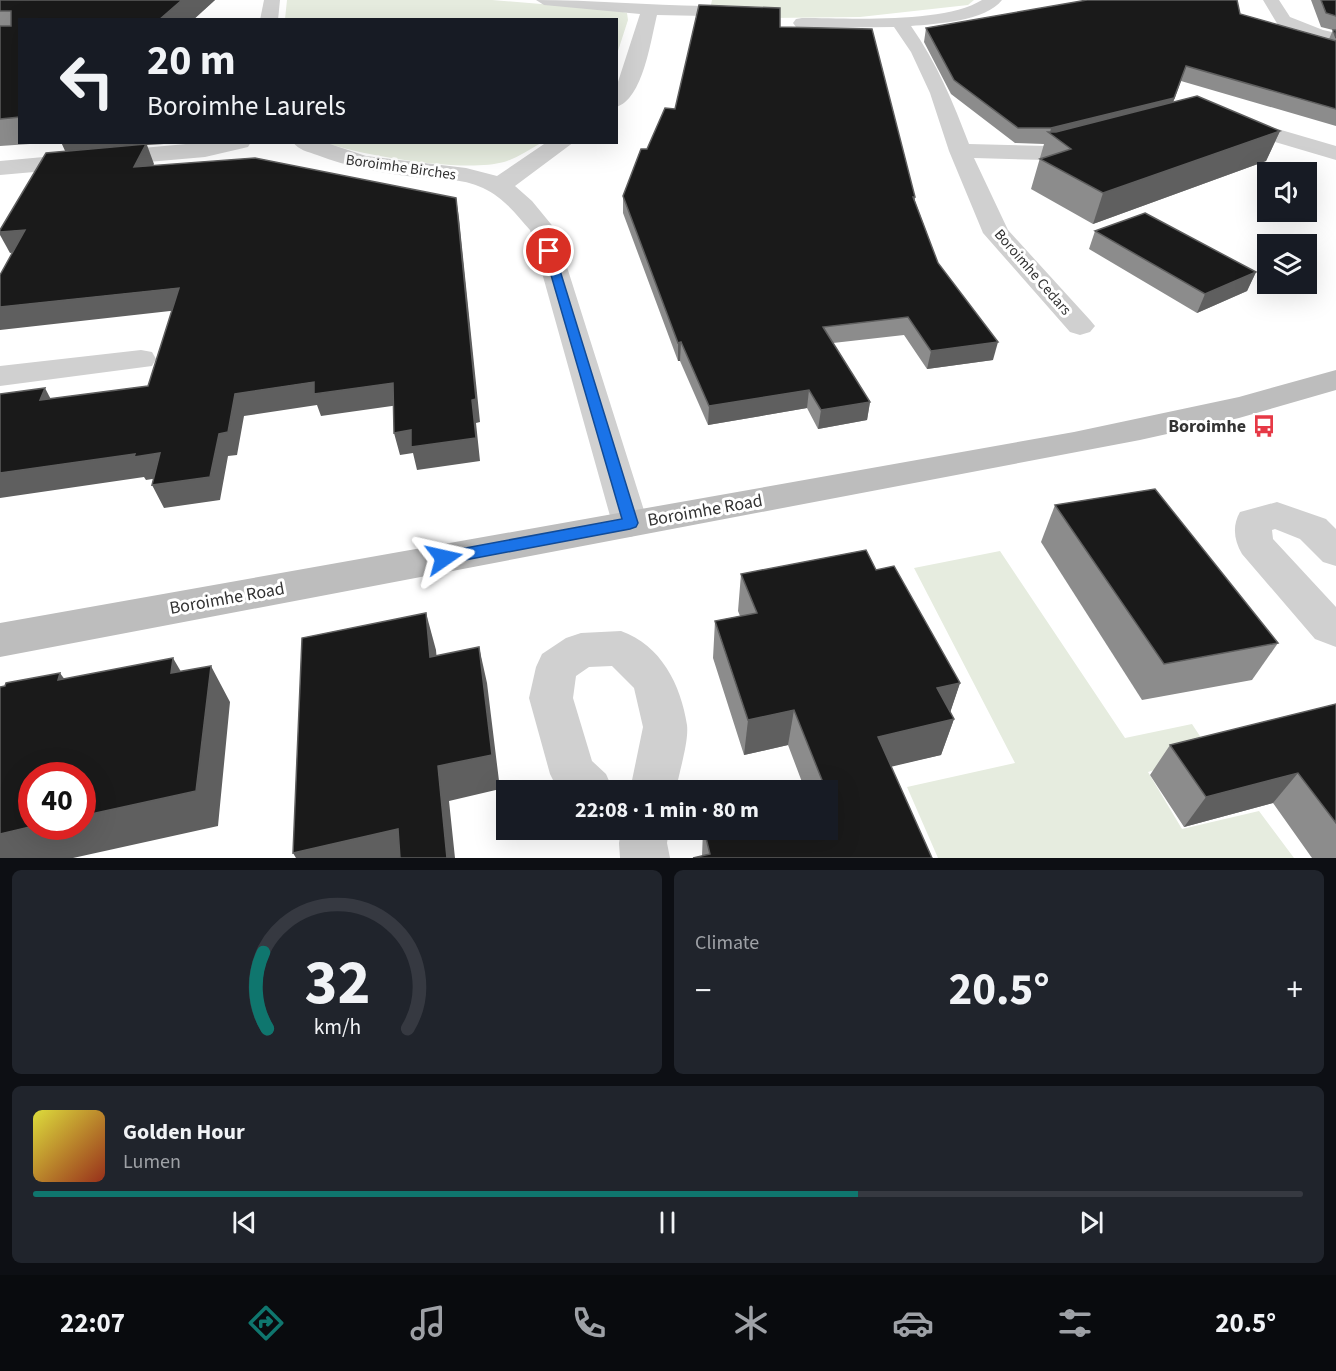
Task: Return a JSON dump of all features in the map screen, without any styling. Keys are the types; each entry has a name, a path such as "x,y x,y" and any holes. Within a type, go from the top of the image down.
{"street":[{"path":"269,18 272,0"},
{"path":"544,0 650,10 705,10"},
{"path":"802,23 899,22 971,11 994,0"},
{"path":"1271,0 1284,21 1319,35 1336,38"},
{"path":"618,99 628,88 650,10"},
{"name":"Boroimhe Cedars","path":"899,22 920,52 935,83 960,151 996,233 1080,326"},
{"path":"1217,120 1336,153"},
{"path":"960,151 1047,153 1102,140"},
{"path":"0,190 6,168 205,150 231,144"},
{"name":"Boroimhe Birches","path":"308,144 338,158 467,176 499,186"},
{"path":"560,144 499,186 516,200 542,229 630,523"},
{"path":"0,376 141,359"},
{"name":"Boroimhe Road","path":"0,640 1074,443 1179,421 1294,393 1336,380"},
{"path":"1336,552 1313,529 1277,515 1253,522 1255,543 1329,627 1336,630"},
{"path":"579,780 573,774 551,698 557,668 581,650 621,648 653,679 665,727 655,780"}],"shaded area":[{"path":"287,0 492,0 614,10 627,13 628,20 618,51 618,18 285,18"},
{"path":"712,0 974,0 968,5 860,17 770,18 709,14"},
{"path":"329,144 539,144 504,162 465,166 415,162"},
{"path":"1000,551 1125,738 1192,724 1211,753 1148,772 1182,829 1259,811 1294,858 938,858 907,787 1015,763 914,568"}],"building":[{"path":"0,0 182,0 161,18 18,18 18,117 0,119 0,26 11,26 11,11 0,11"},
{"path":"1087,0 1237,0 1240,14 1336,41 1336,109 1186,66 1174,98 1051,128 1018,128 954,80 926,28"},
{"path":"1321,0 1336,0 1336,16 1326,13"},
{"path":"699,5 780,8 780,27 872,29 915,197 913,197 938,263 998,342 931,351 908,317 823,327 870,402 821,410 809,390 709,406 681,342 678,343 623,196 641,149 647,149 665,108 675,109"},
{"path":"1197,96 1280,131 1103,193 1040,159 1071,149 1048,132 1056,132"},
{"path":"146,144 134,167 255,158 456,198 476,399 472,400 476,438 411,447 411,430 394,433 393,383 314,394 314,382 235,394 228,432 219,434 210,477 152,485 160,453 134,457 135,454 0,473 0,394 45,388 40,400 148,386 179,288 0,307 0,275 25,230 0,232 0,230 46,153"},
{"path":"1145,213 1256,272 1205,294 1095,231"},
{"path":"1155,489 1278,643 1164,664 1055,505"},
{"path":"866,550 876,570 894,566 960,683 937,688 954,719 878,737 932,858 693,858 710,854 706,840 838,840 838,780 822,780 794,710 748,720 715,621 757,613 741,574"},
{"path":"426,613 430,657 479,647 492,755 438,766 447,858 400,858 398,829 293,853 302,638"},
{"path":"173,658 171,673 211,666 196,791 96,813 96,762 18,762 18,830 0,834 0,687 5,686 6,683 60,673 58,680"},
{"path":"1336,704 1336,823 1298,773 1206,797 1170,745"}],"place":[{"name":"Boroimhe","path":"1264,426"}],"route":[{"path":"444,558 630,523 549,251"}]}
